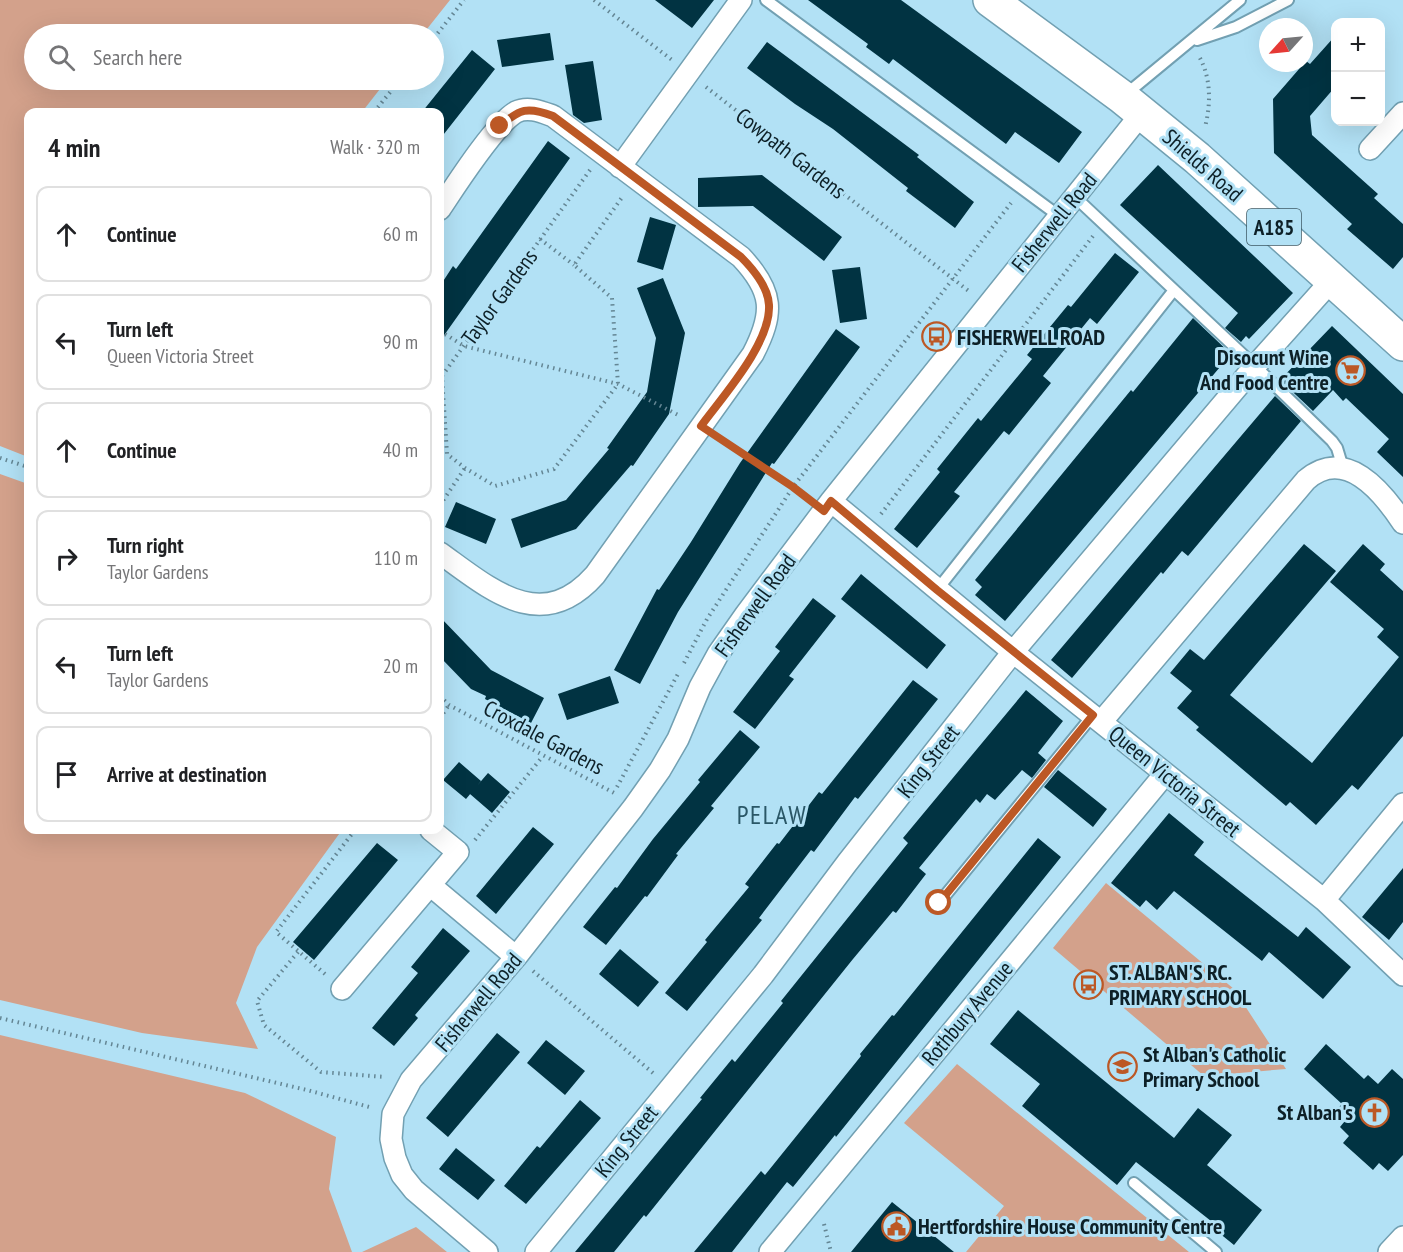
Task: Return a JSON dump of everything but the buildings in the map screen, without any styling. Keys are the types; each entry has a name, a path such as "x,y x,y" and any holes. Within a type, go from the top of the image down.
{"main road":[{"name":"Shields Road","path":"990,0 1132,105 1197,158 1403,344"}],"street":[{"path":"628,173 688,73 741,0"},
{"name":"Fisherwell Road","path":"393,1113 411,1080 516,957 633,807 660,770 678,739 700,687 718,654 746,614 828,506 1074,197 1132,105"},
{"path":"444,203 500,126 518,111 536,109 553,116 741,257 757,274 769,304 765,332 753,354 595,575 582,589 566,598 543,604 519,602 498,594 444,556"},
{"path":"1370,149 1402,116"},
{"name":"King Street","path":"536,1252 763,975 1013,652 1255,366 1332,280"},
{"path":"1097,718 1315,472 1328,468 1343,468 1354,472 1396,497 1403,523"},
{"name":"Queen Victoria Street","path":"828,506 867,531 1013,652 1324,900 1402,971"},
{"name":"Rothbury Avenue","path":"770,1252 1165,774"},
{"path":"1324,900 1403,804"},
{"path":"342,989 458,852 435,834"},
{"path":"430,885 516,957"},
{"path":"393,1113 392,1139 395,1158 402,1174 414,1190 486,1252"},
{"path":"1389,1252 1403,1237"}],"lane":[{"path":"766,0 1059,216"},
{"path":"1132,105 1138,82 1191,42 1240,0"},
{"path":"1191,42 1236,27 1288,0"},
{"path":"1074,197 1332,441 1337,448 1343,468"},
{"path":"937,590 1174,290"},
{"path":"939,903 1097,718"},
{"path":"1134,1183 1216,1252"}],"path":[{"path":"444,25 464,0"},
{"name":"Cowpath Gardens","path":"594,0 988,305"},
{"path":"1191,42 1202,63 1208,83 1209,105 1197,158"},
{"path":"377,108 392,90"},
{"name":"Taylor Gardens","path":"444,373 602,153"},
{"name":"Taylor Gardens","path":"444,407 447,454 495,486 554,470 618,384 612,298 574,265 628,173"},
{"path":"614,793 707,619 793,487 1022,189"},
{"path":"867,531 1102,223"},
{"path":"540,239 574,265"},
{"path":"444,334 464,346 618,384 701,426 793,487 828,506"},
{"path":"0,458 24,466"},
{"path":"444,499 465,468"},
{"name":"Croxdale Gardens","path":"444,700 449,705 614,793 633,807"},
{"path":"444,712 449,705"},
{"path":"458,852 474,842 543,756"},
{"path":"342,989 276,932 352,834"},
{"path":"298,952 257,1001 264,1025 321,1072 411,1080"},
{"path":"516,957 670,1087"},
{"path":"0,1018 307,1090 393,1113"}],"shaded area":[{"path":"0,0 450,0 431,24 24,24 24,90 379,90 365,108 24,108 24,455 0,446"},
{"path":"0,474 24,483 24,834 339,834 257,947 236,1003 258,1049 142,1033 0,1000"},
{"path":"1106,883 1234,989 1286,1069 1204,1076 1053,948"},
{"path":"0,1035 245,1093 336,1137 329,1189 352,1252 0,1252"},
{"path":"957,1064 1189,1252 966,1252 1004,1206 904,1123"},
{"path":"416,1227 447,1252 362,1252"}],"place":[{"name":"FISHERWELL ROAD","path":"936,337"},
{"name":"Disocunt Wine And Food Centre","path":"1350,370"},
{"name":"ST. ALBAN'S RC. PRIMARY SCHOOL","path":"1088,985"},
{"name":"St Alban's Catholic Primary School","path":"1122,1067"},
{"name":"St Alban's","path":"1374,1112"},
{"name":"Hertfordshire House Community Centre","path":"897,1226"}],"district":[{"name":"PELAW","path":"772,814"}],"route":[{"path":"500,126 518,111 536,109 553,116 741,257 757,274 769,304 765,332 753,354 701,426 793,487 824,511 831,501 937,590 1093,715 939,903"}]}
